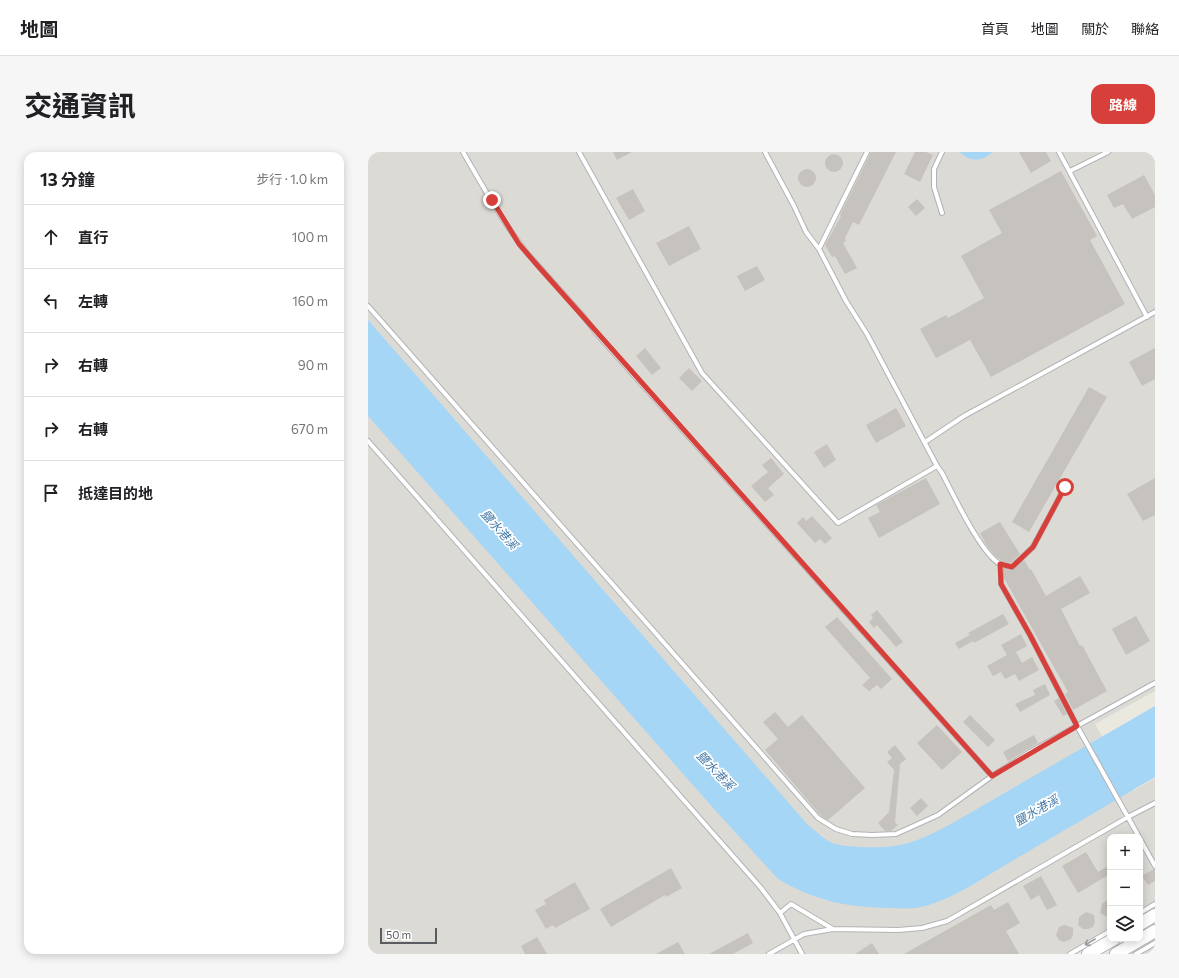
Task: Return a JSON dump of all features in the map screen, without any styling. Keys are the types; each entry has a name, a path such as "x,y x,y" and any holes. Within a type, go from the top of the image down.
{"street":[{"path":"1143,922 1155,915"},
{"path":"1116,954 1155,931"},
{"path":"1088,954 1109,942"}],"lane":[{"path":"463,152 519,244 992,776"},
{"path":"579,152 702,373 838,523 937,466"},
{"path":"765,152 806,232 819,249 937,466 971,527 989,554 1000,564 1012,567 1033,547 1065,487"},
{"path":"819,249 867,152"},
{"path":"942,152 934,169 934,187 942,213"},
{"path":"1059,152 1146,317"},
{"path":"1070,172 1108,152"},
{"path":"368,306 818,818 836,829 852,834 896,834 938,815 992,776 1077,726 1155,683"},
{"path":"925,442 964,416 1155,312"},
{"path":"368,441 761,888 780,913 793,940 802,954"},
{"path":"1000,564 1001,584 1030,635 1077,726 1138,834"},
{"path":"769,954 804,934 832,928 898,930 922,928 947,921 1155,803"},
{"path":"1143,844 1155,866"},
{"path":"780,913 791,904 832,928"},
{"path":"1143,911 1155,904"},
{"path":"1070,954 1107,932"},
{"path":"1136,954 1155,943"}],"shaded area":[{"path":"368,152 1155,152 1155,691 1095,724 1133,791 1155,778 1155,903 1143,910 1143,834 1107,834 1107,932 1069,954 368,954"},
{"path":"1155,925 1155,954 1106,954 1126,942 1143,942 1143,932"}],"water":[{"path":"960,152 992,152 984,158 976,160 968,158"},
{"name":"鹽水港溪","path":"368,320 807,824 828,841 844,846 886,847 906,844 926,836 949,825 1155,706 1155,777 954,895 929,905 916,908 906,908 845,904 818,898 792,887 778,879 714,809 368,416"}],"building":[{"path":"613,152 632,152 617,160"},
{"path":"871,152 896,152 859,225 853,222 845,238 846,241 843,243 857,268 845,274 835,256 832,257 825,245 841,216 840,215"},
{"path":"915,152 926,152 933,155 920,182 904,174"},
{"path":"1019,152 1046,152 1051,161 1031,173"},
{"path":"834,154 840,157 843,163 840,169 834,172 828,169 825,163 828,157"},
{"path":"803,169 811,169 816,174 814,185 811,187 803,187 798,182 798,174"},
{"path":"1061,171 1097,236 1090,240 1125,304 991,377 970,340 936,358 920,329 946,315 948,318 984,298 961,256 1002,233 989,210"},
{"path":"1144,175 1155,195 1155,207 1132,219 1123,204 1114,208 1107,195"},
{"path":"633,189 645,211 629,220 616,198"},
{"path":"917,199 925,208 916,216 908,207"},
{"path":"689,226 701,249 669,266 656,243"},
{"path":"757,266 765,280 745,291 737,276"},
{"path":"645,348 661,368 652,375 636,356"},
{"path":"1155,348 1155,379 1142,386 1129,362"},
{"path":"689,368 702,381 692,391 679,378"},
{"path":"1089,387 1107,397 1029,532 1012,522"},
{"path":"896,408 906,426 876,443 866,425"},
{"path":"827,444 836,460 824,468 814,452"},
{"path":"771,458 784,474 768,488 774,495 765,502 751,486 768,472 762,465"},
{"path":"926,478 940,504 879,538 868,518 880,512 876,505"},
{"path":"1155,478 1155,515 1143,521 1127,494"},
{"path":"812,516 832,538 825,544 820,539 815,543 797,523 803,517 806,521"},
{"path":"1000,522 1020,554 1011,563 1004,562 995,556 987,546 980,533"},
{"path":"1024,560 1030,570 1031,569 1046,596 1080,576 1090,593 1061,609 1080,646 1082,645 1107,691 1073,710 1065,694 1068,692 1004,578 1004,569 1013,570"},
{"path":"877,610 903,642 896,647 877,625 874,628 869,622 873,618 871,615"},
{"path":"1003,614 1009,624 974,643 973,641 959,649 955,643 970,635 968,633"},
{"path":"1136,616 1150,641 1126,655 1112,629"},
{"path":"837,617 892,679 881,689 877,685 869,691 862,685 870,678 825,627"},
{"path":"1021,634 1027,646 1016,652 1022,663 1032,657 1039,670 1019,681 1015,674 1005,679 1001,672 993,676 987,666 1007,655 1001,645"},
{"path":"1045,684 1050,695 1020,712 1015,704 1035,695 1033,690"},
{"path":"1059,698 1067,714 1063,716 1054,701"},
{"path":"775,712 788,727 802,715 865,788 828,820 822,817 765,750 778,739 763,722"},
{"path":"970,715 995,740 988,747 963,722"},
{"path":"937,725 962,752 942,770 917,743"},
{"path":"1034,735 1038,743 1008,761 1003,752"},
{"path":"895,745 906,759 900,764 895,822 898,825 891,831 885,831 878,823 889,812 894,770 887,762 892,758 887,752"},
{"path":"921,798 928,806 917,816 910,808"},
{"path":"1086,852 1098,872 1107,867 1107,876 1078,893 1062,866"},
{"path":"671,868 682,888 666,897 665,895 611,927 600,909"},
{"path":"1155,869 1155,881 1148,885 1143,875"},
{"path":"1041,876 1057,905 1047,910 1039,895 1031,900 1023,886"},
{"path":"575,882 590,909 555,928 553,925 546,929 535,910 546,904 544,900"},
{"path":"1106,901 1107,916 1100,913 1102,904"},
{"path":"1008,902 1020,923 1006,931 1019,954 904,954 991,905 994,910"},
{"path":"1086,912 1094,915 1095,922 1093,927 1083,929 1078,925 1079,917"},
{"path":"1065,925 1073,928 1073,934 1071,939 1064,942 1059,940 1056,935 1059,927"},
{"path":"748,933 753,943 733,954 709,954"},
{"path":"537,937 547,954 525,954 521,946"},
{"path":"678,942 685,954 656,954"},
{"path":"872,943 879,954 855,954"}],"route":[{"path":"492,200 519,244 584,317 596,333 992,776 1030,752 1077,726 1030,635 1001,584 1000,564 1012,567 1033,547 1065,487"}]}
